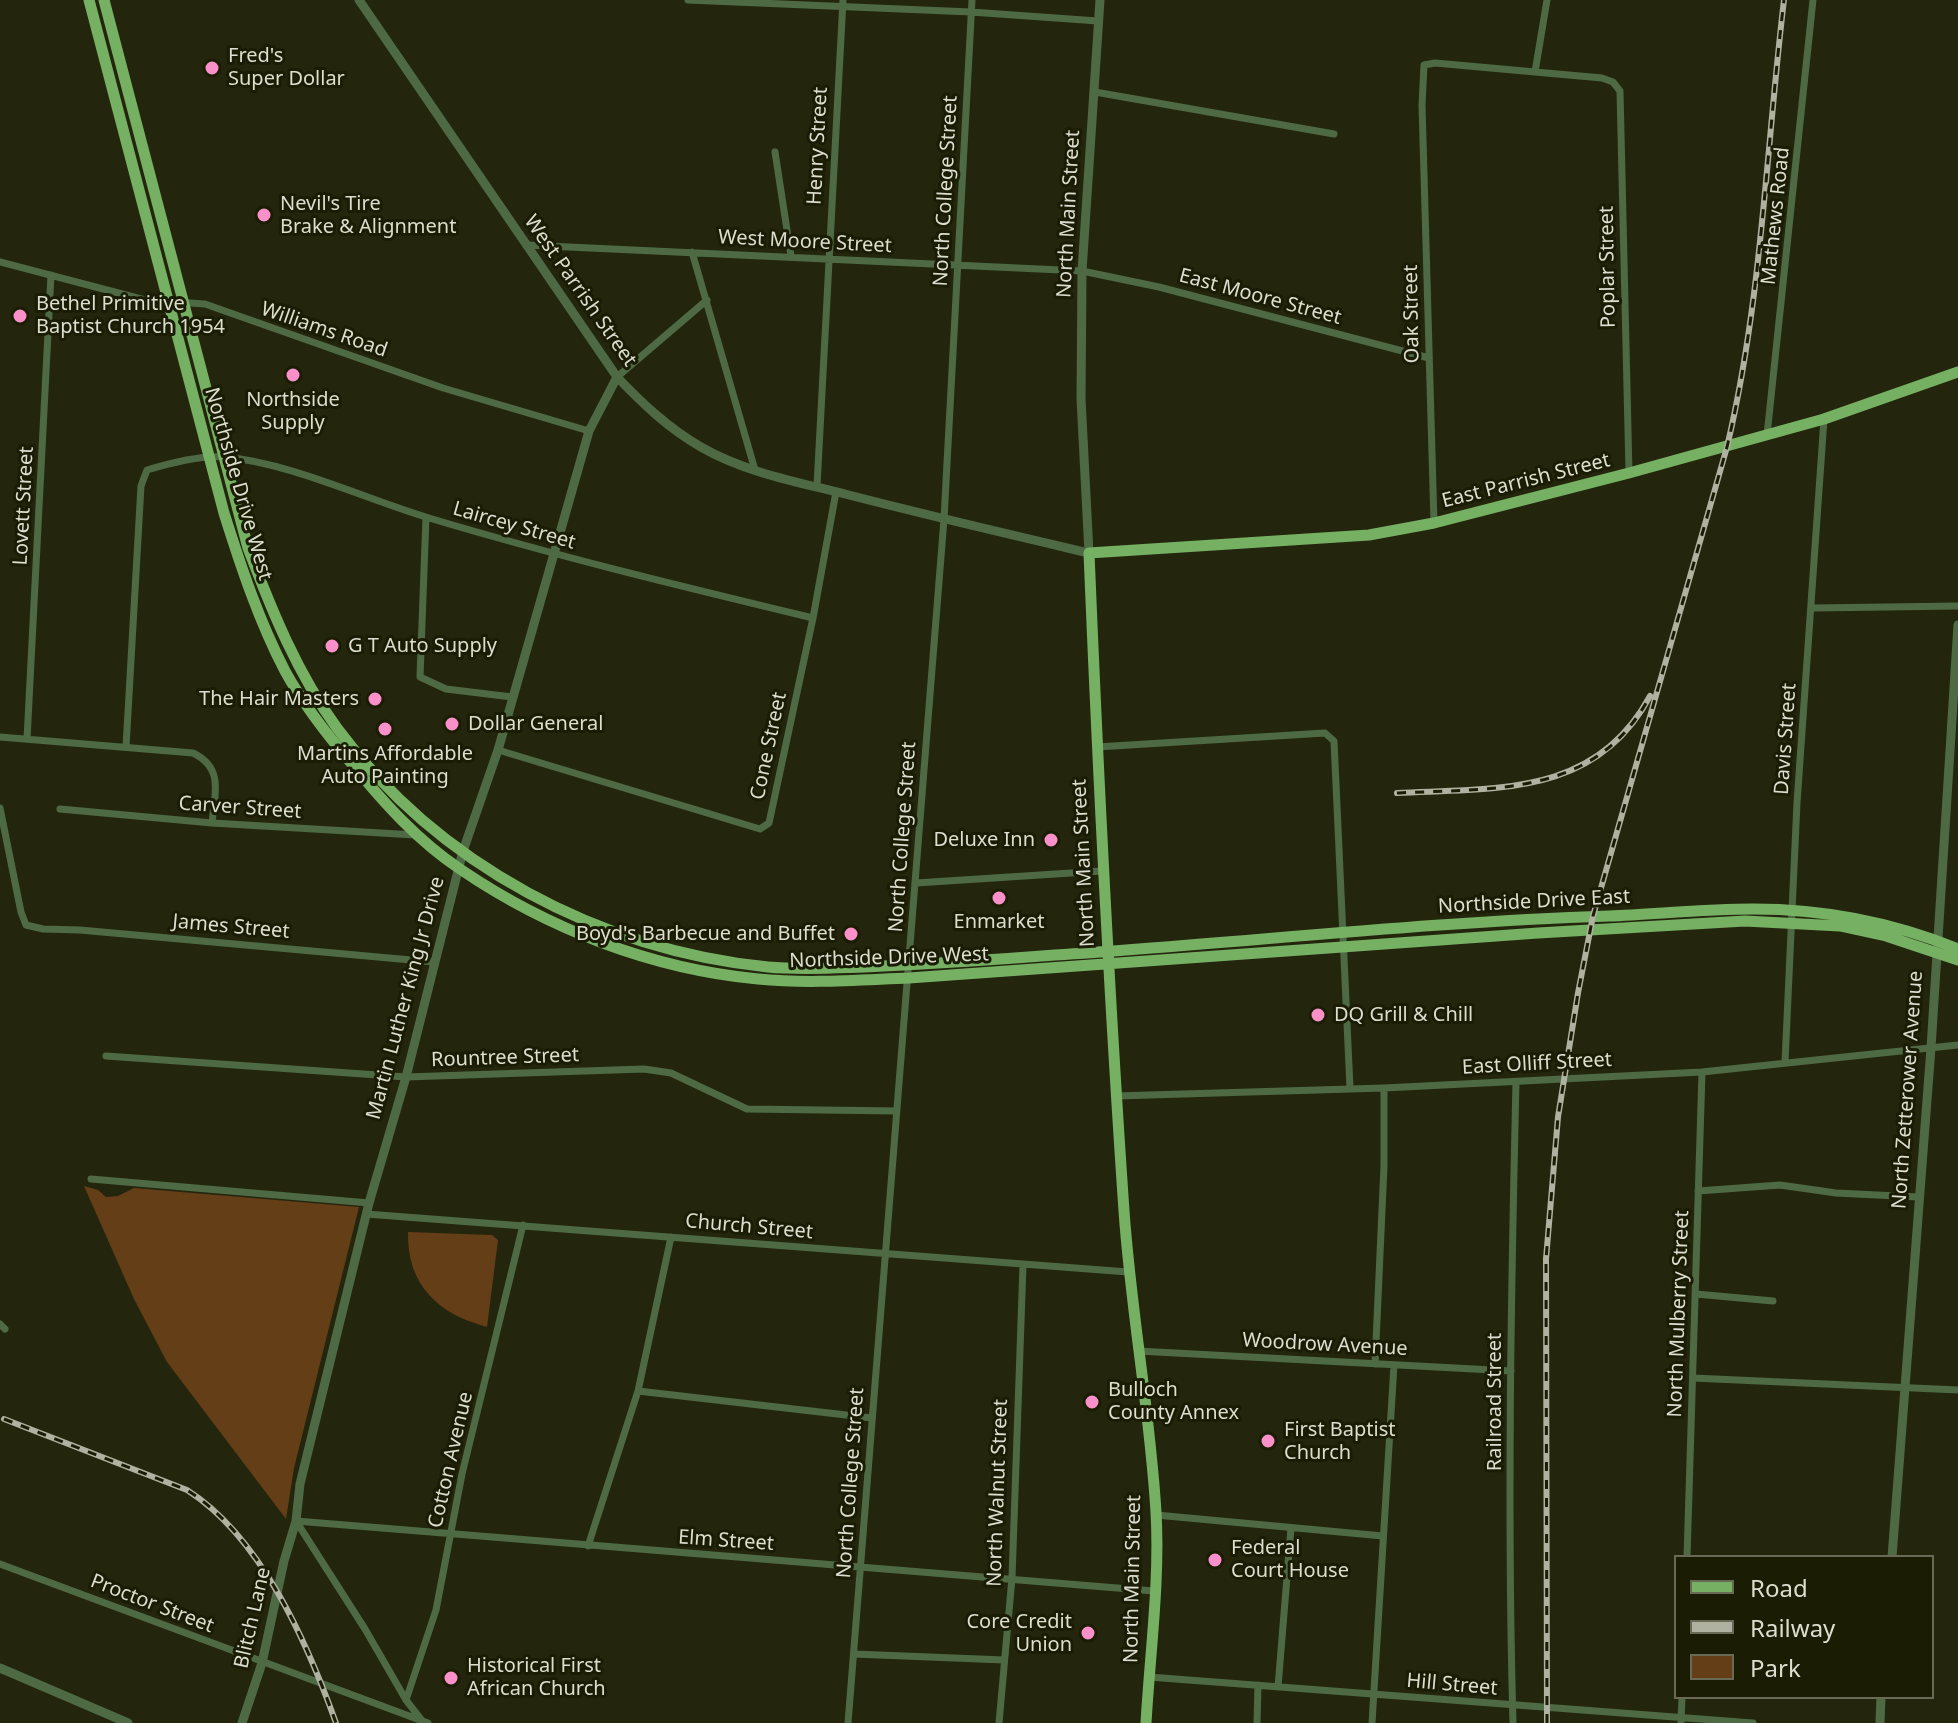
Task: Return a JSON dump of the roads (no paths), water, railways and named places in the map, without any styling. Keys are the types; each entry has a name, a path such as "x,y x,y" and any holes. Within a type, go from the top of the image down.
{"main road":[{"name":"Northside Drive West","path":"89,0 209,458 244,577 286,672 341,752 384,803 417,835 458,868 505,897 575,933 627,952 684,967 757,979 818,982 909,978 1107,958"},
{"name":"Northside Drive West","path":"104,0 248,548 274,617 298,665 337,727 416,814 463,851 522,890 570,915 622,936 696,956 770,967 1107,958"},
{"name":"East Parrish Street","path":"1089,553 1369,535 1434,523 1824,419 1958,372"},
{"name":"North Main Street","path":"1089,553 1102,871 1128,1272 1150,1439 1156,1515 1146,1723"},
{"name":"Northside Drive East","path":"1107,958 1341,932 1695,911 1791,916 1958,949"},
{"name":"Northside Drive East","path":"1107,958 1342,947 1791,916"},
{"name":"Northside Drive East","path":"1937,946 1958,960"}],"street":[{"name":"West Parrish Street","path":"359,0 617,377 654,415 675,431 704,448 755,470 1089,553"},
{"path":"688,0 843,4 1098,21"},
{"name":"North College Street","path":"848,1723 944,519 972,0"},
{"name":"North Main Street","path":"1089,553 1081,399 1082,271 1100,0"},
{"path":"1535,72 1547,0"},
{"name":"Mathews Road","path":"1767,435 1813,0"},
{"name":"Henry Street","path":"817,486 843,4"},
{"name":"Oak Street","path":"1434,523 1422,105 1424,65 1435,63 1535,72"},
{"name":"Poplar Street","path":"1535,72 1595,77 1613,82 1620,91 1629,473"},
{"path":"1095,92 1334,134"},
{"path":"775,152 791,256"},
{"name":"West Moore Street","path":"526,245 1082,271"},
{"path":"692,252 755,470"},
{"name":"Williams Road","path":"0,262 145,300 205,304 443,388 589,431"},
{"name":"East Moore Street","path":"1082,271 1159,287 1429,358"},
{"name":"Lovett Street","path":"27,739 51,275"},
{"name":"Martin Luther King Jr Drive","path":"296,1521 300,1484 366,1214 406,1077 458,868 498,750 589,431 617,377 707,300"},
{"name":"Davis Street","path":"1785,1062 1791,916 1824,419"},
{"name":"Laircey Street","path":"126,747 141,486 147,470 209,458 225,457 271,465 426,517 553,555 813,618"},
{"name":"Cone Street","path":"498,750 760,829 769,823 813,618 836,492"},
{"path":"426,517 420,677 446,689 512,697"},
{"path":"1813,608 1958,606"},
{"name":"North Zetterower Avenue","path":"1892,1555 1937,946 1954,767 1958,625"},
{"path":"1097,747 1325,733 1334,741 1350,1088"},
{"path":"0,737 193,753 206,759 213,770 212,823"},
{"name":"James Street","path":"0,808 26,925 43,929 433,962"},
{"name":"Carver Street","path":"60,809 212,823 417,835"},
{"path":"916,883 1102,871"},
{"name":"East Olliff Street","path":"1116,1096 1384,1088 1702,1072 1958,1045"},
{"name":"Rountree Street","path":"106,1056 406,1077 644,1069 671,1073 747,1109 897,1111"},
{"name":"North Mulberry Street","path":"1687,1555 1702,1072"},
{"name":"Railroad Street","path":"1513,1723 1511,1371 1516,1082"},
{"path":"1375,1364 1384,1166 1384,1088"},
{"path":"91,1179 369,1203"},
{"path":"1698,1191 1780,1185 1836,1193 1918,1197"},
{"name":"Church Street","path":"366,1214 1128,1272"},
{"name":"Cotton Avenue","path":"406,1700 436,1610 462,1474 523,1225"},
{"path":"588,1546 638,1391 671,1237"},
{"name":"North Walnut Street","path":"999,1723 1012,1578 1023,1265"},
{"path":"1696,1294 1773,1301"},
{"name":"Woodrow Avenue","path":"1137,1351 1511,1371"},
{"path":"1372,1723 1394,1365"},
{"path":"1693,1378 1958,1390"},
{"path":"638,1391 872,1418"},
{"path":"1156,1515 1383,1536"},
{"path":"296,1521 406,1700 425,1722"},
{"name":"Elm Street","path":"296,1521 1154,1591"},
{"name":"Blitch Lane","path":"242,1723 262,1663 296,1521"},
{"path":"1278,1687 1291,1528"},
{"name":"Proctor Street","path":"0,1564 425,1722"},
{"path":"854,1654 1004,1660"},
{"path":"0,1668 128,1723"},
{"name":"Hill Street","path":"1149,1677 1681,1721 1753,1723"},
{"path":"1257,1723 1258,1685"},
{"path":"1681,1721 1682,1699"},
{"path":"1880,1723 1881,1699"}],"railway":[{"path":"1547,1723 1546,1259 1558,1117 1593,916 1727,447 1739,392 1756,280 1784,0"},
{"path":"1397,793 1506,787 1572,770 1602,753 1628,729 1650,696"},
{"path":"4,1419 187,1490 213,1510 259,1563 278,1594 311,1659 336,1723"}],"place":[{"name":"Fred's Super Dollar","path":"212,68"},
{"name":"Nevil's Tire Brake & Alignment","path":"264,215"},
{"name":"Bethel Primitive Baptist Church 1954","path":"20,316"},
{"name":"Northside Supply","path":"293,375"},
{"name":"G T Auto Supply","path":"332,646"},
{"name":"The Hair Masters","path":"375,699"},
{"name":"Dollar General","path":"452,724"},
{"name":"Martins Affordable Auto Painting","path":"385,729"},
{"name":"Deluxe Inn","path":"1051,840"},
{"name":"Enmarket","path":"999,898"},
{"name":"Boyd's Barbecue and Buffet","path":"851,934"},
{"name":"DQ Grill & Chill","path":"1318,1015"},
{"name":"Bulloch County Annex","path":"1092,1402"},
{"name":"First Baptist Church","path":"1268,1441"},
{"name":"Federal Court House","path":"1215,1560"},
{"name":"Core Credit Union","path":"1088,1633"},
{"name":"Historical First African Church","path":"451,1678"}]}
